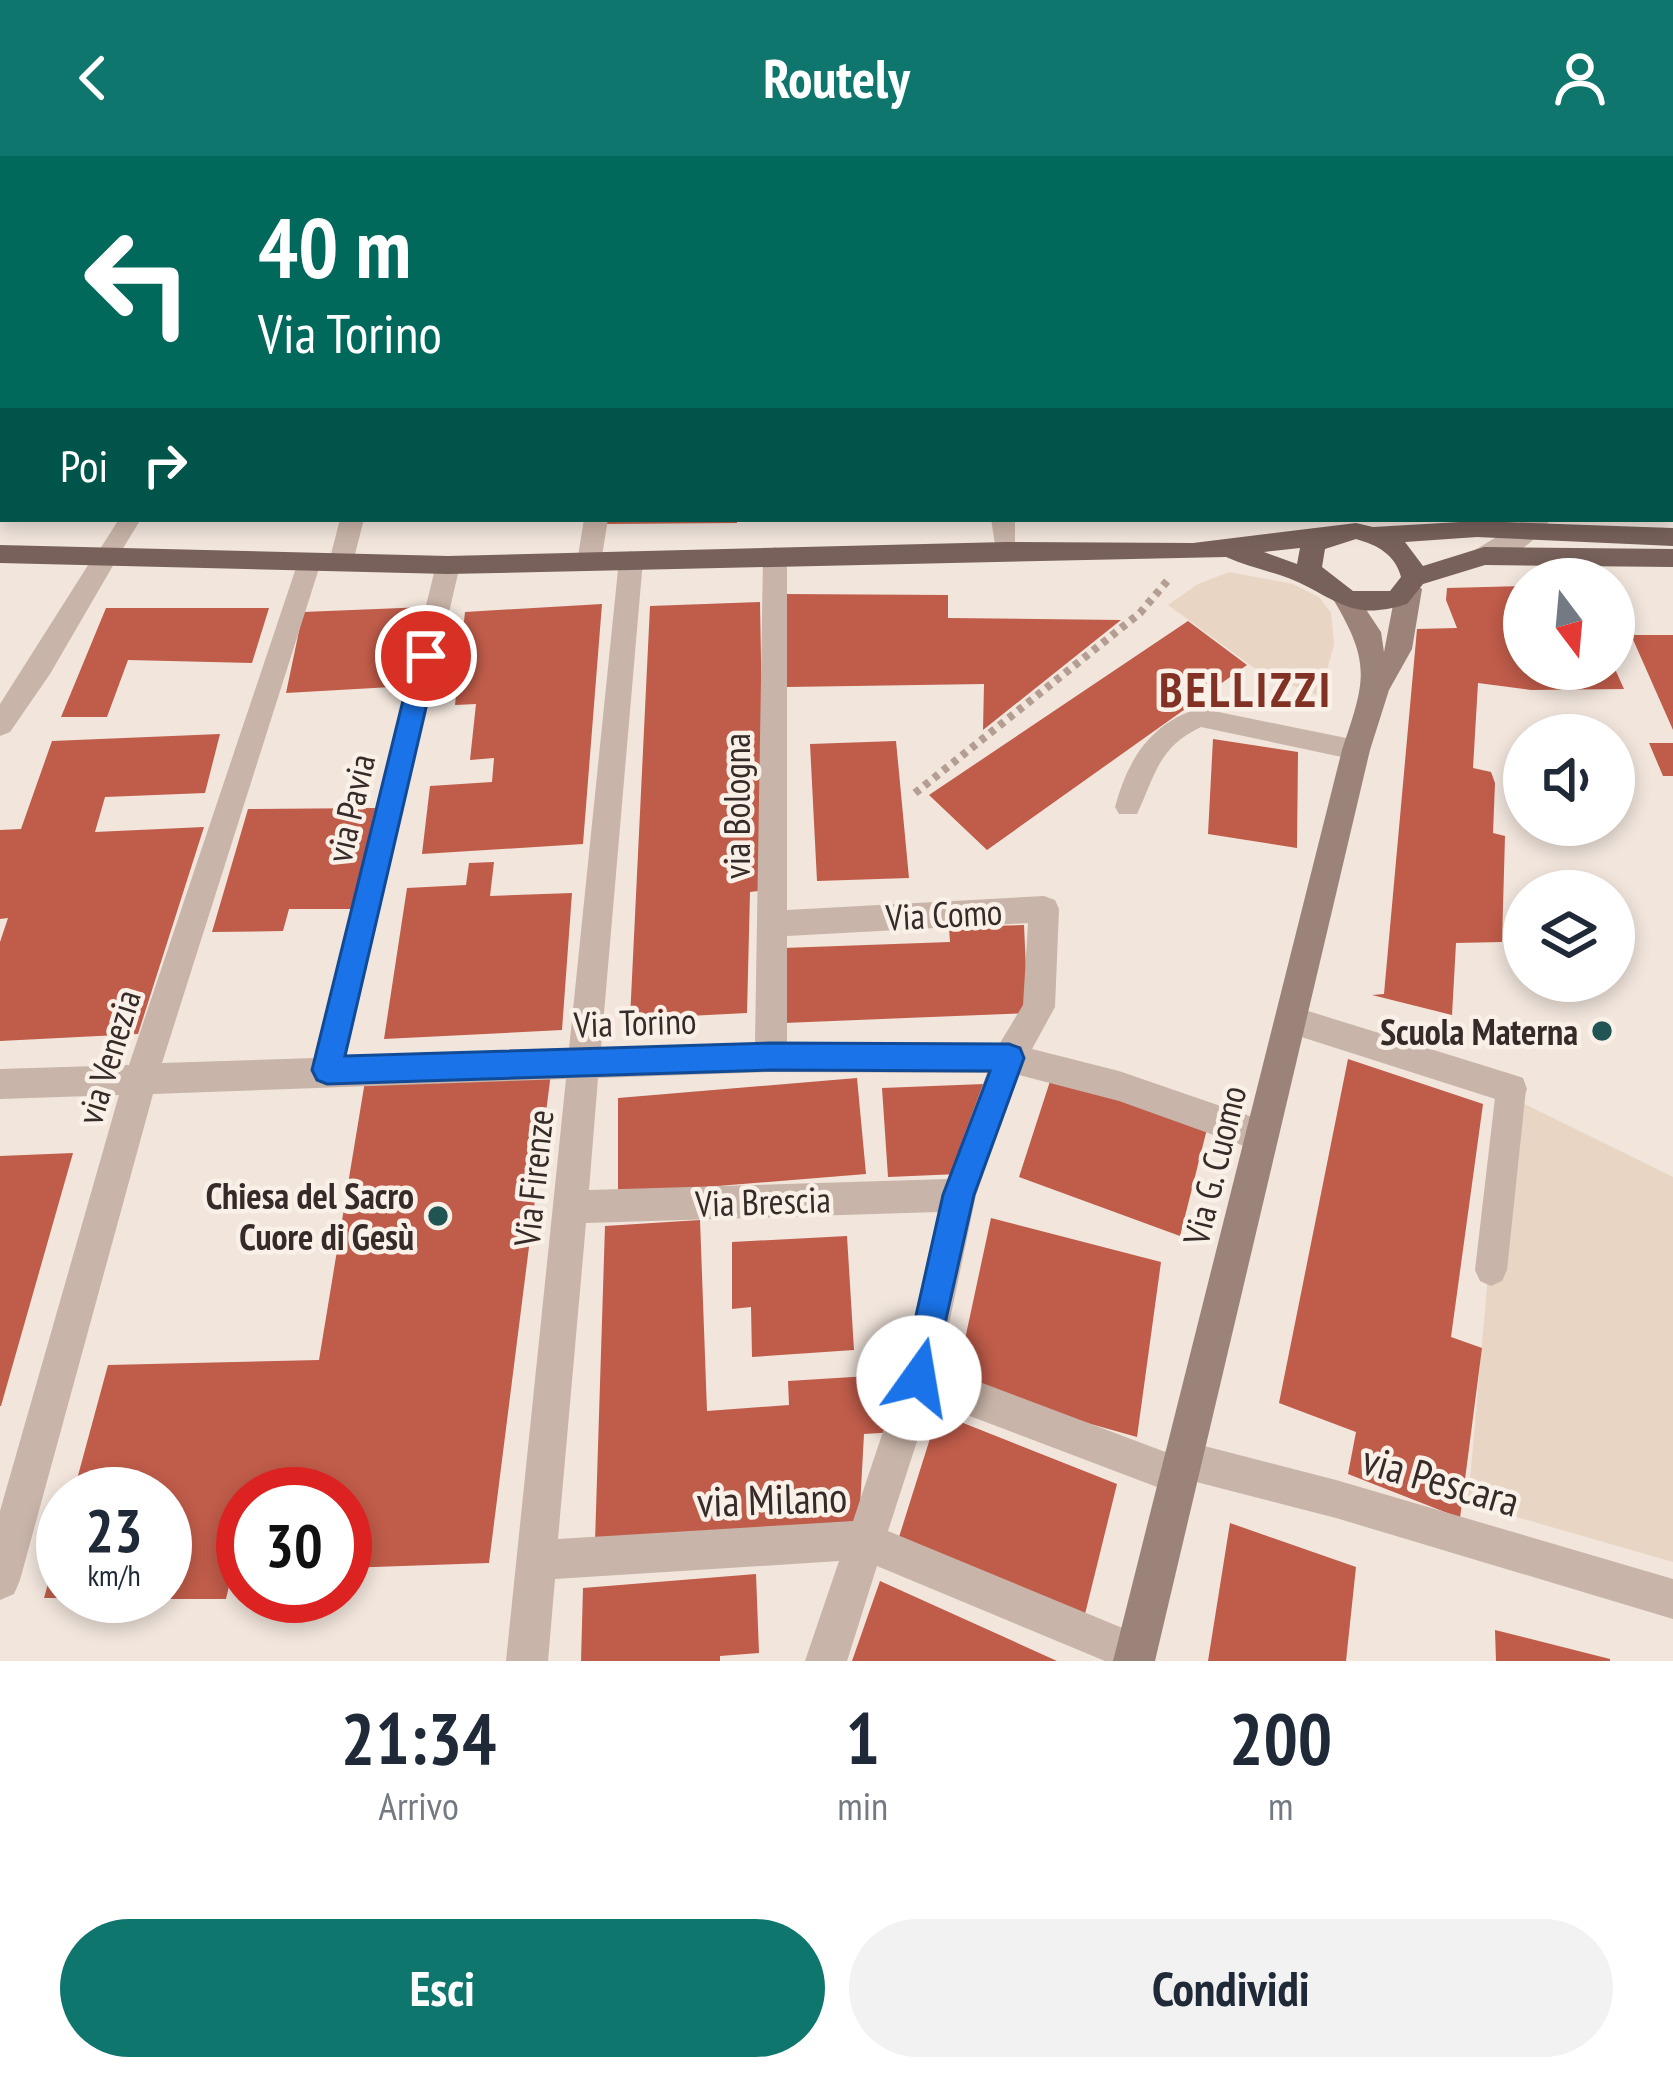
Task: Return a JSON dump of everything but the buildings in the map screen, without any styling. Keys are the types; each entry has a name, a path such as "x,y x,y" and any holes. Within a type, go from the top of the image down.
{"main road":[{"path":"1374,535 1431,525 1536,525 1673,538"},
{"path":"0,554 448,565 1006,551 1193,552 1356,531 1374,535 1404,553 1411,584"},
{"path":"1316,580 1308,556 1324,537"},
{"path":"1231,550 1316,580 1346,599 1383,603 1411,584 1484,556 1673,558"},
{"name":"Via G. Cuomo","path":"1134,1657 1356,750 1376,689 1399,649 1411,584"},
{"name":"Via G. Cuomo","path":"1346,599 1368,632 1376,689"}],"street":[{"name":"via Venezia","path":"0,1580 140,1080 325,562 350,522"},
{"path":"589,562 596,522"},
{"path":"1003,522 1006,551"},
{"path":"1484,556 1536,525"},
{"name":"via Bologna","path":"771,1057 775,556"},
{"path":"0,725 41,667 106,557"},
{"name":"Via Firenze","path":"527,1661 631,560"},
{"name":"via Pavia","path":"327,1070 448,565"},
{"name":"Via Como","path":"775,924 1044,909 1039,1007 1009,1058 959,1195 919,1378 826,1661"},
{"path":"1292,1020 1511,1090"},
{"name":"Via Torino","path":"0,1084 771,1057 1009,1058 1120,1086 1261,1136"},
{"name":"Via Brescia","path":"568,1207 959,1195"},
{"name":"via Pescara","path":"919,1378 1179,1468 1355,1504 1673,1599"},
{"name":"via Milano","path":"536,1560 863,1540 1134,1657"}],"lane":[{"path":"106,557 128,522"},
{"path":"1128,807 1138,766 1179,725 1199,717 1356,750"},
{"path":"1490,1270 1511,1090"}],"path":[{"path":"915,793 1140,613 1193,552"}],"shaded area":[{"path":"1229,572 1293,584 1319,597 1331,613 1334,644 1320,696 1264,675 1168,605 1198,584"},
{"path":"1504,1094 1673,1177 1673,1562 1468,1503"}],"place":[{"name":"Scuola Materna","path":"1602,1031"},
{"name":"Chiesa del Sacro Cuore di Gesù","path":"438,1216"}],"district":[{"name":"BELLIZZI","path":"1246,689"}],"route":[{"path":"426,656 327,1070 771,1057 1009,1058 959,1195 919,1378"}]}
